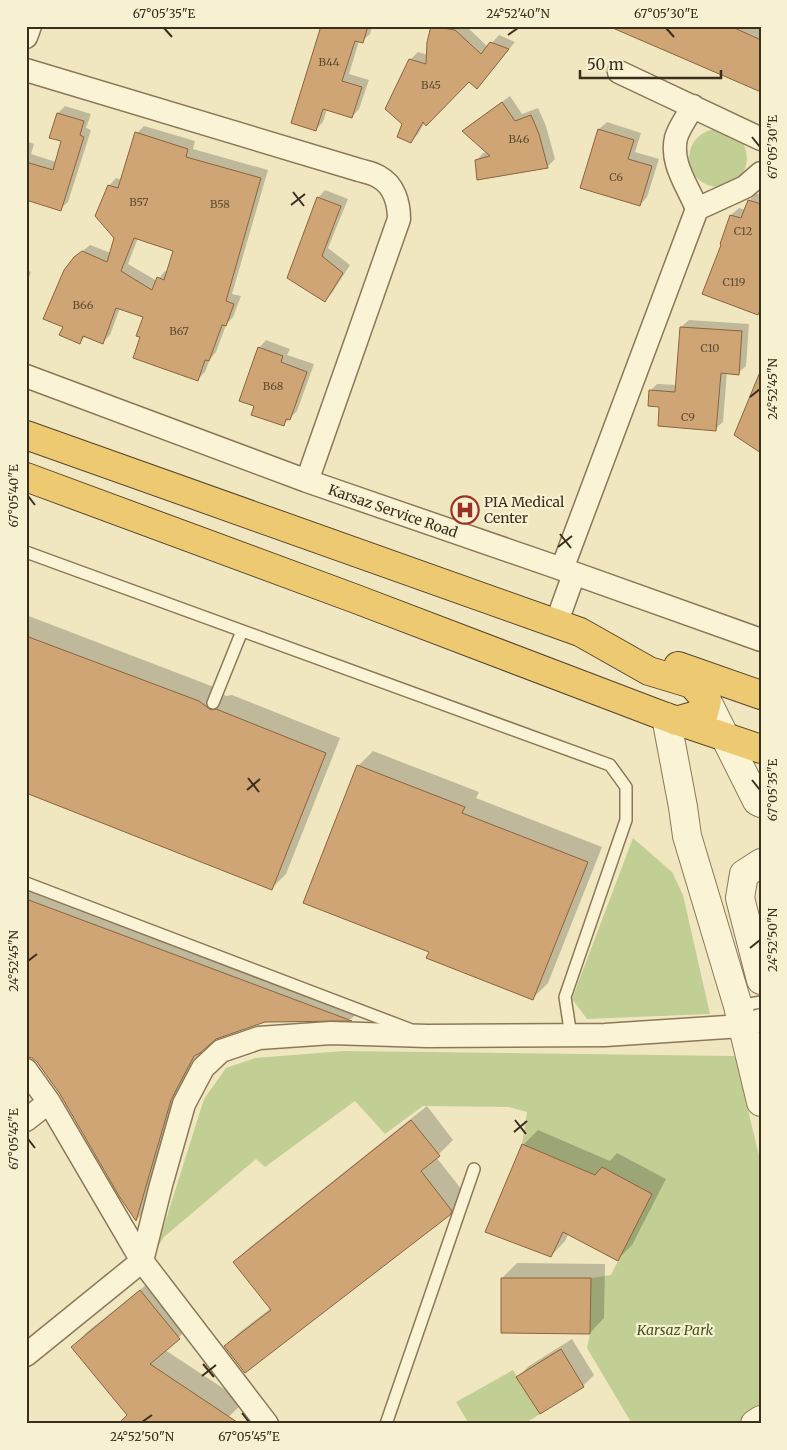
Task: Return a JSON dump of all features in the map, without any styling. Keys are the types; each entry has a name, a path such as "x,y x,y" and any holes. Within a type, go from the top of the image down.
{"highway":[{"path":"26,435 761,695"},
{"path":"26,477 356,598 671,719 761,749"},
{"path":"568,628 649,671 692,684 707,702 704,713 671,719"}],"street":[{"path":"26,37 30,26"},
{"path":"26,70 359,170 380,177 392,189 399,204 399,219 307,481"},
{"path":"619,72 761,139"},
{"path":"568,628 568,572 697,209 674,156 676,136 693,106"},
{"path":"697,209 745,187 761,173"},
{"name":"Karsaz Service Road","path":"26,376 307,481 761,640"},
{"path":"707,702 757,801 761,803"},
{"path":"671,719 687,836 750,1014 761,1102"},
{"path":"761,863 744,874 740,898 761,980"},
{"path":"26,1355 142,1260 184,1104 203,1068 221,1051 259,1038 331,1034 427,1036 605,1035 750,1014"},
{"path":"26,1070 49,1102 142,1260 267,1424"},
{"path":"26,1120 49,1102"},
{"path":"755,1424 761,1420"}],"lane":[{"path":"26,552 610,765 626,787 626,820 565,997 571,1036"},
{"path":"213,703 242,631"},
{"path":"26,883 427,1036"},
{"path":"386,1424 474,1169"}],"green space":[{"path":"718,129 734,134 742,142 747,158 742,174 734,182 718,187 702,182 694,174 689,158 694,142 702,134"},
{"path":"633,838 672,872 683,895 710,1014 587,1019 572,999"},
{"name":"Karsaz Park","path":"344,1051 735,1056 761,1164 761,1413 744,1424 632,1424 587,1348 590,1334 591,1278 611,1275 652,1194 602,1168 595,1175 522,1144 527,1112 509,1107 423,1106 385,1134 355,1101 265,1167 256,1159 164,1237 157,1248 204,1099 226,1068 255,1058"},
{"path":"513,1370 540,1414 524,1424 469,1424 456,1402"}],"building":[{"path":"321,26 368,26 363,43 355,41 342,81 362,87 352,118 323,109 316,131 291,123"},
{"path":"431,26 455,30 481,54 490,42 509,49 477,89 469,82 426,126 423,122 411,143 397,137 402,124 385,109 409,59 426,64 427,42"},
{"path":"608,26 730,26 761,40 761,92"},
{"path":"502,102 515,121 531,115 539,134 548,168 477,180 475,160 490,156 462,131"},
{"path":"57,113 84,121 80,135 84,137 61,211 26,200 26,162 53,170 61,141 49,138"},
{"path":"598,129 634,140 628,159 652,166 640,206 580,188"},
{"path":"135,132 188,149 186,157 261,178 226,301 234,304 226,326 222,325 209,361 205,360 198,381 133,358 140,337 136,336 143,317 116,308 103,344 83,336 80,344 59,335 63,327 43,319 64,270 74,257 82,251 107,262 114,238 95,216 108,185 118,188","holes":["134,238 173,251 164,280 157,277 152,290 121,271"]},
{"path":"317,197 341,206 322,256 343,273 325,302 287,278"},
{"path":"748,200 761,204 761,308 758,315 702,294 721,245 730,215 741,218"},
{"path":"680,327 742,331 739,375 721,373 716,431 658,426 659,407 648,406 649,390 675,392"},
{"path":"258,347 283,356 281,362 307,372 290,420 286,419 284,426 251,415 254,406 239,401"},
{"path":"761,372 761,453 734,435"},
{"path":"26,636 199,701 211,710 216,709 326,753 272,890 26,793"},
{"path":"357,765 465,807 462,813 588,862 533,1000 426,958 429,952 303,903"},
{"path":"26,899 352,1021 265,1022 216,1039 194,1056 171,1100 136,1221 119,1196 60,1094 37,1062 32,1058 26,1057"},
{"path":"411,1120 440,1156 421,1171 452,1211 450,1215 245,1373 224,1346 271,1310 233,1262"},
{"path":"522,1144 595,1175 602,1167 652,1194 618,1261 563,1232 551,1257 485,1232"},
{"path":"501,1278 591,1278 590,1334 501,1333"},
{"path":"140,1290 180,1339 150,1364 240,1424 118,1424 127,1415 71,1347"},
{"path":"561,1349 584,1387 540,1414 516,1377"}],"place":[{"name":"PIA Medical Center","path":"465,510"}]}
